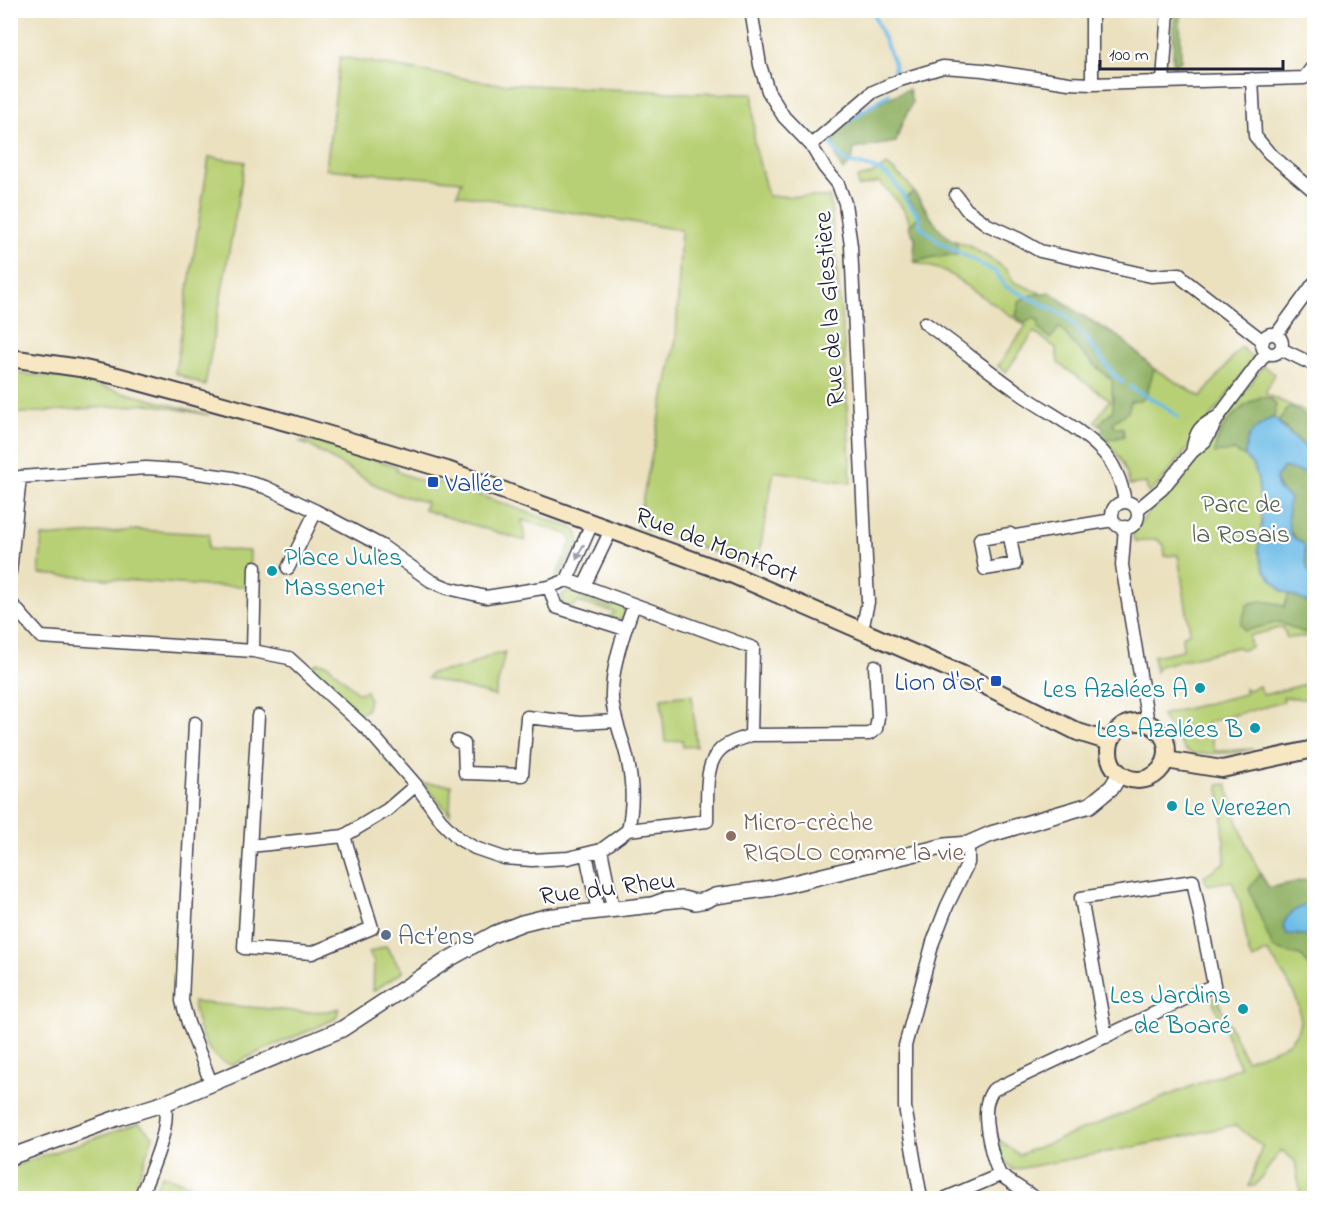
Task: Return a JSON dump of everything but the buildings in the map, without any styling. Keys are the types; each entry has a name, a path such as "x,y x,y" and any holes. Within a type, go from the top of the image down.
{"main road":[{"name":"Rue de Montfort","path":"10,358 117,376 420,461 731,574 990,687 1078,732 1110,742"},
{"path":"1135,722 1148,723 1163,737 1167,748 1166,760 1161,770 1152,777 1130,780 1112,765 1109,754 1110,742 1124,726 1135,722"},
{"path":"1166,760 1222,769 1314,749"}],"street":[{"name":"Rue de la Glestière","path":"751,10 760,65 768,91 784,117 811,145 838,184 845,203 851,246 868,602 862,630"},
{"path":"1092,10 1092,84"},
{"path":"1163,81 1167,10"},
{"path":"811,145 873,92 900,80 943,67 1092,84 1304,78 1314,65"},
{"path":"1252,79 1255,136 1269,153 1314,191"},
{"path":"956,195 966,209 988,225 1019,238 1040,251 1151,276 1180,274 1183,279 1264,347 1275,354 1281,349 1282,342 1276,335 1270,334 1264,347 1218,416 1205,441 1192,452 1162,489 1137,510 1135,522 1125,527 1116,524 1113,520 1114,508 1120,502 1132,504 1137,510"},
{"path":"1276,335 1314,283"},
{"path":"926,323 1103,452 1114,466 1125,502"},
{"path":"1281,349 1314,365"},
{"path":"10,572 20,477 146,468 233,478 265,487 316,511 382,546 431,581 448,588 486,597 549,587 567,580 753,648 751,735"},
{"path":"288,568 316,511"},
{"path":"1010,537 1113,520"},
{"path":"567,580 592,523"},
{"path":"1125,527 1122,565 1148,723"},
{"path":"584,586 610,530"},
{"path":"253,651 255,567"},
{"path":"549,587 556,607 625,629"},
{"path":"10,602 41,637 253,651 289,658 369,731 416,785 443,823 459,839 475,848 504,858 532,860 568,858 601,850 628,830 707,821 709,772 713,758 722,747 751,735 869,734 876,729 878,717 875,666"},
{"path":"628,830 633,802 628,761 612,700 613,674 625,629 634,606"},
{"path":"258,716 244,948 312,953 372,928 344,836"},
{"path":"457,741 464,744 465,773 522,775 527,717 580,723 616,721"},
{"path":"195,723 182,1001 211,1083"},
{"name":"Rue du Rheu","path":"10,1157 165,1103 342,1029 449,959 494,934 530,921 652,905 663,901 683,899 695,902 715,896 773,888 911,853 968,844 990,834 1090,805 1113,787 1120,774"},
{"path":"250,846 344,836 387,810 416,785"},
{"path":"921,1198 905,1107 905,1046 933,942 968,863 968,844"},
{"path":"601,850 606,910"},
{"path":"586,854 606,910"},
{"path":"1035,1198 1000,1175 994,1164 986,1114 987,1101 993,1090 1106,1037 1214,985 1193,881 1081,898 1106,1037"},
{"path":"140,1198 161,1139 166,1111 165,1103"},
{"path":"946,1198 1000,1175"}],"green space":[{"path":"10,11 14,11 13,132 10,132"},
{"path":"1174,11 1180,11 1181,61 1173,67"},
{"path":"340,57 491,83 753,94 754,143 768,196 830,197 844,346 851,483 774,471 757,566 637,526 676,339 681,230 457,194 462,181 326,169"},
{"path":"909,89 912,103 896,142 854,149 852,161 843,171 834,148 835,136 840,126 863,111"},
{"path":"209,157 245,162 205,386 175,373"},
{"path":"887,165 906,181 926,209 929,222 950,239 969,246 991,259 1007,270 1014,282 1067,304 1094,333 1201,397 1241,347 1254,359 1157,486 1148,493 1146,483 1129,485 1123,464 1100,435 1104,428 1095,421 1110,400 1058,363 1056,348 1034,332 1006,372 998,366 1026,326 945,271 914,262 915,237 906,213 879,182 858,187 857,178 870,175"},
{"path":"914,192 938,227 957,242 957,255 914,262 915,237 909,226 920,215 906,197"},
{"path":"1050,292 1080,314 1122,339 1154,369 1146,396 1140,401 1131,401 1128,412 1113,422 1115,427 1123,428 1124,436 1106,441 1100,435 1104,428 1099,424 1113,410 1112,380 1084,355 1060,327 1050,339 1038,328 1039,321 1033,318 1025,323 1016,316 1020,300"},
{"name":"Parc de la Rosais","path":"1263,366 1275,374 1266,391 1267,395 1304,411 1314,419 1314,636 1287,638 1283,627 1249,636 1251,647 1243,650 1238,647 1159,666 1156,672 1153,656 1183,650 1182,636 1190,632 1178,555 1165,556 1164,545 1156,539 1137,542 1133,538 1133,533 1155,504 1173,489"},
{"path":"11,373 70,378 209,415 150,404 11,414"},
{"path":"1261,397 1271,399 1276,405 1274,417 1252,432 1245,449 1245,457 1234,451 1215,453 1216,444 1224,426 1237,412"},
{"path":"1290,406 1314,422 1314,455 1278,421"},
{"path":"314,441 396,466 398,469 396,471 433,486 438,482 456,487 572,528 577,532 579,541 559,577 556,577 572,540 568,534 522,520 525,541 424,510 426,502 398,495 372,483 310,446 299,442"},
{"path":"1284,467 1314,476 1314,572 1309,572 1307,568 1304,544 1291,533 1289,527 1288,510 1276,478"},
{"path":"137,530 209,534 208,549 250,551 249,586 207,586 39,574 42,537"},
{"path":"569,591 582,594 581,598 613,607 614,603 623,606 625,613 623,618 618,621 608,618 615,612 578,602 571,608 564,606 560,599 564,593"},
{"path":"1289,594 1314,605 1314,627 1311,632 1302,632 1279,622 1245,631 1241,624 1247,605 1266,601 1284,607"},
{"path":"505,652 495,696 427,678 431,673 464,668 489,656"},
{"path":"317,663 327,664 358,693 366,691 369,698 367,710 361,713 355,712 312,670 312,666"},
{"path":"1314,682 1314,700 1283,697 1284,702 1207,722 1215,751 1253,749 1232,753 1194,754 1185,750 1161,715 1245,694 1245,688 1248,690 1259,686 1263,695"},
{"path":"692,695 696,746 683,747 682,740 665,742 661,698"},
{"path":"423,783 451,785 450,814"},
{"path":"1227,784 1244,837 1269,888 1314,878 1314,1198 1301,1198 1295,1161 1281,1150 1255,1186 1249,1186 1262,1146 1235,1125 1013,1170 1001,1156 998,1139 1019,1155 1240,1067 1212,999 1216,997 1246,1060 1284,1045 1297,1032 1300,1020 1299,1008 1289,983 1267,951 1253,960 1249,954 1240,903 1232,881 1207,885 1204,876 1225,862 1222,805 1218,785"},
{"path":"1260,874 1269,888 1314,878 1314,903 1312,902 1287,934 1314,938 1314,971 1302,957 1273,948 1249,889"},
{"path":"386,946 403,972 373,991 374,961 368,953"},
{"path":"193,1002 305,1012 339,1008 336,1018 233,1065 223,1062 209,1049 200,1032"},
{"path":"139,1123 153,1136 131,1198 11,1198 11,1169 22,1163"},
{"path":"162,1175 211,1192 261,1194 259,1198 151,1198"}],"water":[{"path":"1274,417 1314,455 1314,476 1284,467 1276,478 1278,489 1290,498 1288,510 1291,534 1304,544 1307,568 1309,572 1314,572 1314,605 1282,591 1264,570 1258,550 1262,522 1258,480 1254,467 1245,457 1245,449 1252,432"},
{"path":"1312,902 1314,903 1314,938 1287,934 1283,926 1287,917"}],"waterway":[{"path":"872,10 894,63 895,75"},
{"path":"847,122 889,94"},
{"path":"839,128 830,140 839,156 844,160 870,167 887,175 917,213 921,227 941,243 996,272 1005,286 1065,315 1116,377 1123,382"},
{"path":"1130,387 1163,405 1178,417"}],"place":[{"name":"Vallée","path":"433,482"},
{"name":"Place Jules Massenet","path":"272,571"},
{"name":"Lion d'Or","path":"996,681"},
{"name":"Les Azalées A","path":"1200,688"},
{"name":"Les Azalées B","path":"1255,728"},
{"name":"Le Verezen","path":"1172,806"},
{"name":"Micro-crèche RIGOLO comme la vie","path":"731,836"},
{"name":"Act’ens","path":"386,935"},
{"name":"Les Jardins de Boaré","path":"1243,1009"}]}
